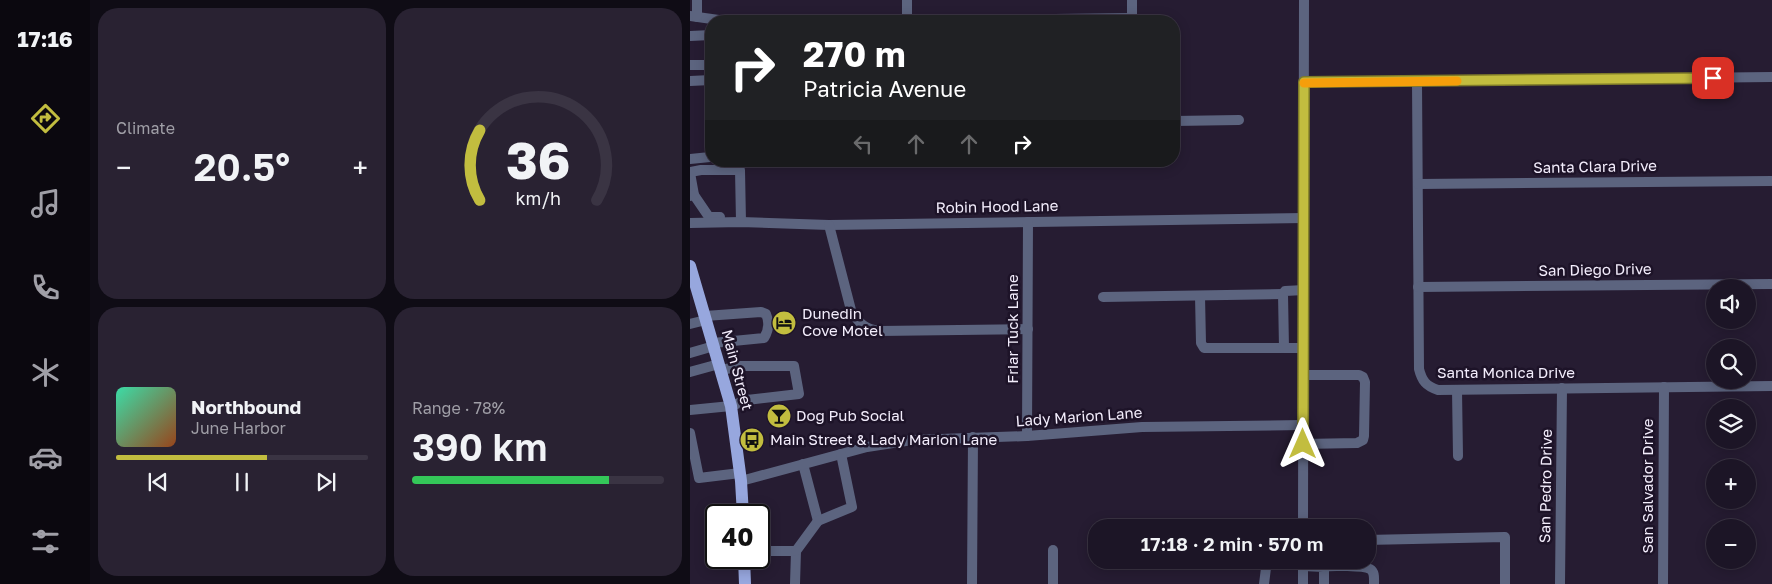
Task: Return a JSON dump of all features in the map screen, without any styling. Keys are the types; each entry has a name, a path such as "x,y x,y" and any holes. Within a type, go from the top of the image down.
{"main road":[{"name":"Main Street","path":"690,266 694,297 706,318 731,406 741,477 742,504"},
{"path":"744,569 745,584"}],"street":[{"path":"693,17 697,0"},
{"path":"907,0 907,15"},
{"path":"1132,0 1132,15"},
{"path":"1303,519 1304,0"},
{"path":"690,36 705,35"},
{"path":"690,65 705,66"},
{"path":"1304,82 1772,77"},
{"path":"690,81 705,80"},
{"name":"Santa Monica Drive","path":"1417,82 1419,369 1421,378 1430,388 1457,390 1772,386"},
{"path":"1180,121 1239,120"},
{"path":"690,159 705,158"},
{"path":"709,220 692,196 690,172 701,170 740,170 741,219"},
{"name":"Santa Clara Drive","path":"1418,184 1772,181"},
{"name":"Robin Hood Lane","path":"690,223 709,220 741,219 829,225 1304,218"},
{"name":"Friar Tuck Lane","path":"1027,436 1028,222"},
{"path":"829,225 851,310 858,323 868,329 880,331 1028,329"},
{"name":"San Diego Drive","path":"1418,287 1772,284"},
{"path":"1103,297 1283,294 1285,291 1304,290"},
{"path":"1283,294 1284,348"},
{"path":"1200,296 1202,346 1204,348 1303,348"},
{"path":"690,324 706,318 761,312 766,314 768,319 768,332 764,338 714,345 690,353"},
{"path":"690,372 720,367 794,366 799,394 747,400 731,406 690,410"},
{"path":"1303,375 1359,375 1363,377 1364,409 1363,440 1357,443 1303,444"},
{"name":"San Salvador Drive","path":"1663,584 1664,387"},
{"name":"San Pedro Drive","path":"1560,584 1562,388"},
{"path":"1457,390 1458,456"},
{"name":"Lady Marion Lane","path":"690,433 699,478 741,477 804,464 867,447 912,440 1027,436 1142,427 1303,425"},
{"path":"972,584 973,437"},
{"path":"795,584 796,551 818,521 852,507 841,454"},
{"path":"804,464 818,521"},
{"path":"1376,540 1505,538 1505,584"},
{"path":"1053,550 1053,584"},
{"path":"770,551 796,551"},
{"path":"1264,584 1266,569"},
{"path":"1303,569 1303,584"},
{"path":"1324,569 1324,584"},
{"path":"1370,569 1374,576 1374,584"}],"slow traffic":[{"path":"1304,83 1457,81"}],"place":[{"name":"Dunedin Cove Motel","path":"784,323"},
{"name":"Dog Pub Social","path":"779,416"},
{"name":"Main Street & Lady Marion Lane","path":"752,440"}],"route":[{"path":"1303,444 1304,82 1713,78"}]}
